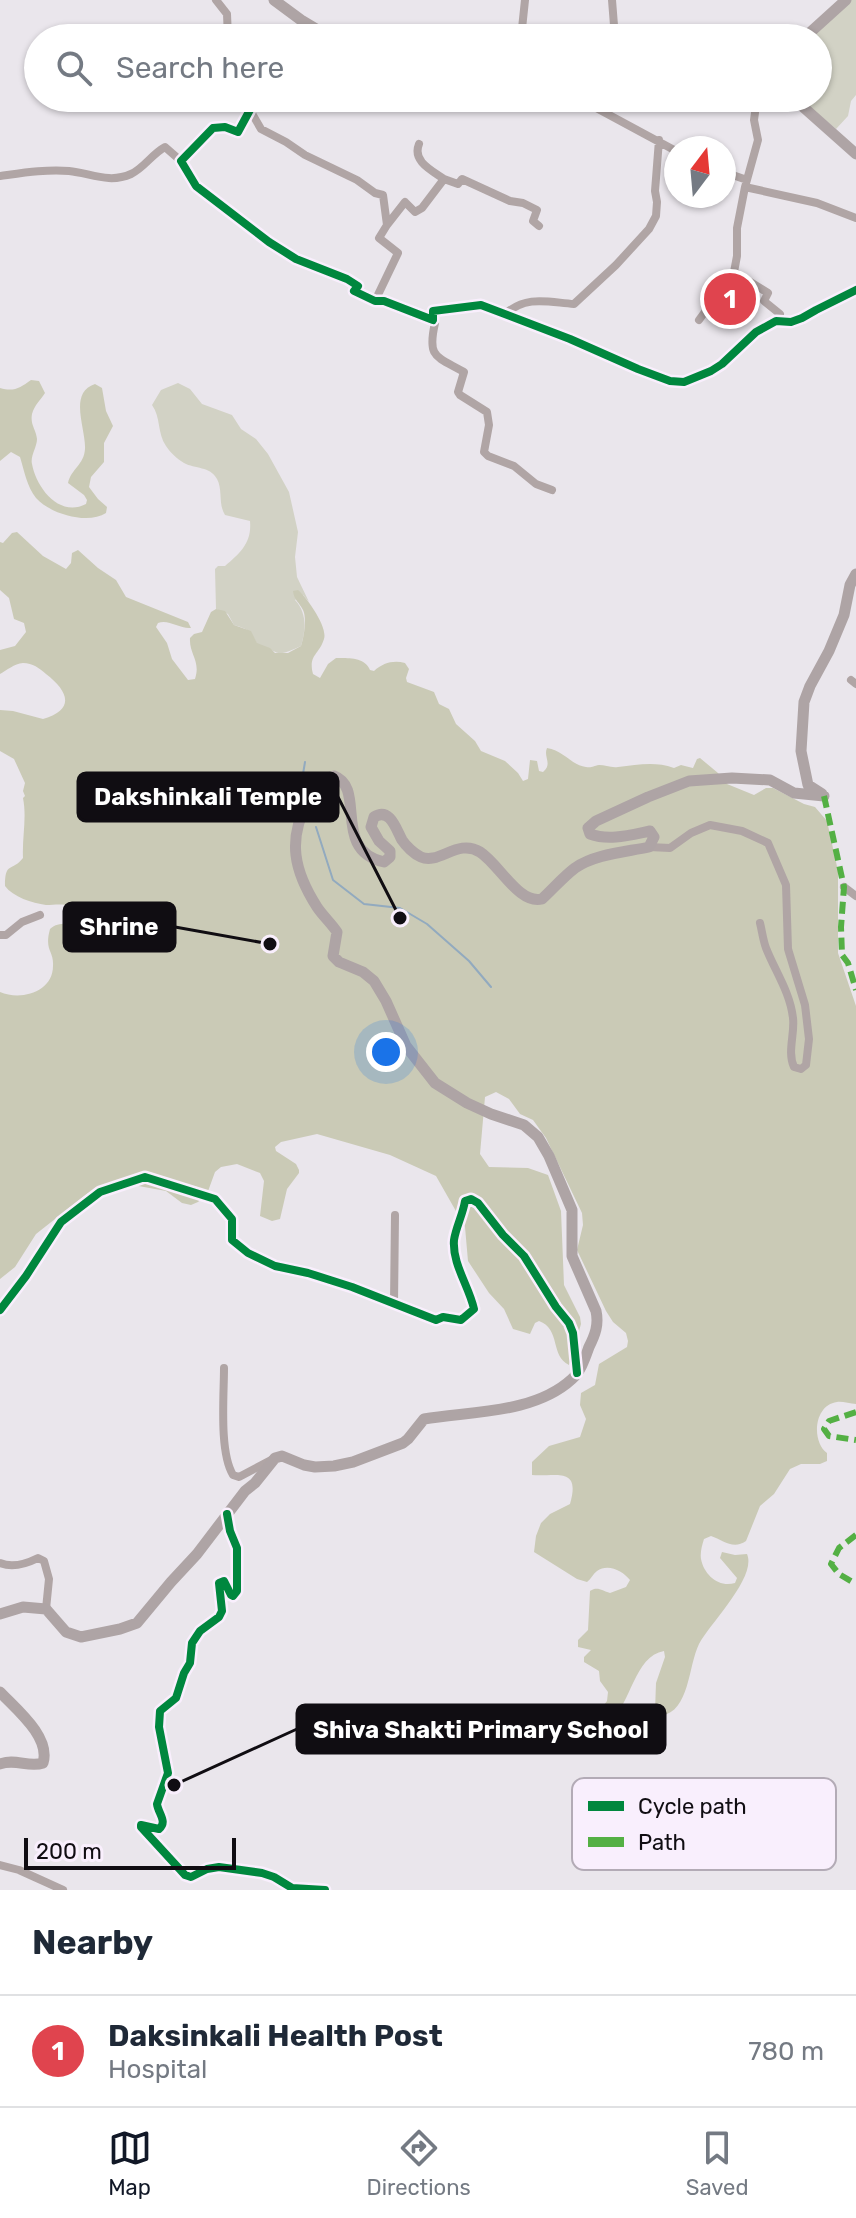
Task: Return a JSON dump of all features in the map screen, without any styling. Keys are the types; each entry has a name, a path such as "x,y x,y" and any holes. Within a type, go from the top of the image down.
{"main road":[{"path":"274,0 308,24"},
{"path":"819,24 846,0"},
{"path":"809,112 856,154"},
{"path":"0,1614 23,1607 46,1609 66,1632 81,1637 137,1623 275,1458 282,1456 315,1467 353,1462 403,1443 424,1419 518,1405 555,1391 577,1373 596,1332 597,1317 572,1256 572,1210 545,1147 524,1125 467,1103 435,1083 426,1073 406,1046 374,981 333,956 337,932 319,910 307,888 295,855 295,834 310,796 323,781 334,776 347,786 354,836 361,849 371,858 384,862 390,857 390,851 379,841 371,827 374,817 384,815 392,821 405,844 421,857 473,848 489,858 520,893 533,900 542,899 582,864 649,847 654,837 650,831 629,836 598,836 588,830 593,823 609,815 689,781 732,778 770,780 794,793 824,796 808,785 801,751 804,702 844,615 850,585 856,574"},
{"path":"0,1692 38,1736 45,1756 43,1763 38,1765 10,1761 0,1764"}],"street":[{"path":"216,0 227,14 227,24"},
{"path":"522,24 525,0"},
{"path":"612,0 614,24"},
{"path":"181,161 213,128 225,127 238,132 249,112"},
{"path":"251,112 261,129 383,195 387,225"},
{"path":"605,112 664,143"},
{"path":"699,320 734,272 737,228 758,140 755,112"},
{"path":"505,314 517,304 534,300 574,304 649,229 656,216 659,140"},
{"path":"419,144 418,158 444,179 458,184 462,179 510,201 523,203 537,210 533,221 539,226"},
{"path":"0,176 70,171 94,177 120,177 131,174 165,147 181,161 196,186 269,242 296,259 347,279 358,286 354,291 375,301 384,301 433,320"},
{"path":"736,178 856,218"},
{"path":"375,301 398,253 379,238 405,202 415,212 422,208 444,179"},
{"path":"552,490 536,484 514,466 484,452 489,425 487,412 458,392 464,372 435,355 431,347 435,323 433,311 481,305 638,369 670,381 684,382 722,364 756,332 776,321 780,314 764,301 768,293 734,272"},
{"path":"776,321 791,322 802,318 856,290"},
{"path":"649,847 670,848 691,833 710,825 742,831 768,843 786,885 788,949 805,1005 809,1039 806,1065 801,1069 792,1063 793,1016 783,983 765,946 760,923"},
{"path":"844,887 856,896"},
{"path":"0,935 6,935 22,922 40,915"},
{"path":"0,1310 61,1222 100,1192 145,1177 215,1199 232,1219 232,1240 248,1253 275,1266 352,1287 436,1320 443,1317 461,1320 474,1309 455,1259 454,1239 465,1201 471,1199 478,1203 524,1256 569,1323 577,1373"},
{"path":"394,1304 395,1215"},
{"path":"224,1368 224,1426 230,1470 239,1477 275,1458"},
{"path":"227,1514 237,1548 237,1591 233,1596 224,1581 219,1583 222,1611 192,1643 190,1663 176,1698 160,1711 159,1727 168,1773 157,1804 164,1821 159,1829 141,1827 188,1876 219,1867 262,1873 292,1888 325,1890"},
{"path":"0,1563 8,1566 38,1558 44,1561 49,1579 46,1609"},
{"path":"0,1865 63,1890"}],"shaded area":[{"path":"846,0 856,0 856,95 851,101 848,116 836,129 816,112 832,112 832,24 819,24"},
{"path":"178,383 190,389 202,404 232,415 241,429 256,439 268,454 289,492 298,532 295,557 297,577 309,602 303,595 295,600 302,610 304,622 301,646 278,653 257,644 248,631 234,625 228,614 216,609 215,569 225,566 244,547 250,521 225,515 219,483 214,475 181,461 163,441 152,405 161,390"}],"green space":[{"path":"31,380 39,381 45,393 32,414 37,439 32,461 34,473 50,498 67,507 86,504 84,495 68,483 85,449 80,412 82,395 95,384 102,388 106,411 113,426 104,443 104,462 91,477 89,487 107,507 106,513 80,518 50,509 33,494 20,457 11,452 0,461 0,388 17,388"},
{"path":"17,532 43,556 66,569 71,563 72,553 78,550 116,580 126,597 188,622 191,628 162,622 156,627 167,643 172,659 188,680 195,679 196,673 190,638 202,632 211,612 216,609 225,611 234,625 251,631 257,643 275,653 288,653 301,646 305,618 293,591 298,590 323,627 324,639 313,659 313,674 320,678 328,664 336,658 360,660 374,671 388,663 405,663 409,669 407,682 434,692 439,704 449,709 456,724 481,751 505,761 523,781 528,779 530,760 537,761 539,771 546,769 547,748 588,767 653,764 693,768 700,758 727,784 754,795 766,788 773,788 815,807 827,821 838,871 838,953 856,1006 856,1404 837,1402 823,1410 817,1432 827,1453 827,1461 801,1464 790,1469 774,1494 760,1506 746,1541 732,1544 711,1536 704,1539 701,1559 709,1575 718,1582 735,1583 737,1578 720,1558 722,1552 747,1554 748,1564 739,1587 699,1644 683,1697 671,1712 661,1716 655,1711 656,1683 665,1657 664,1651 654,1655 639,1671 623,1704 610,1721 600,1710 607,1701 608,1692 600,1681 599,1671 584,1662 584,1657 591,1650 578,1647 578,1640 588,1630 590,1591 598,1589 610,1593 626,1587 630,1580 619,1571 606,1568 597,1571 587,1582 534,1552 541,1523 550,1514 570,1504 573,1492 572,1484 564,1476 532,1475 532,1462 549,1446 580,1437 586,1419 580,1405 581,1393 595,1385 599,1364 627,1347 628,1341 626,1333 606,1311 577,1250 583,1225 582,1213 546,1138 533,1120 520,1114 509,1099 496,1092 485,1097 480,1154 489,1167 528,1168 548,1175 561,1211 564,1285 581,1324 569,1365 559,1355 546,1325 539,1321 535,1323 530,1334 513,1329 504,1309 468,1261 465,1227 436,1176 390,1155 317,1134 281,1142 275,1147 299,1170 287,1189 280,1219 272,1221 260,1216 264,1181 260,1173 237,1164 221,1167 215,1172 207,1194 191,1205 182,1203 166,1191 122,1183 88,1193 36,1234 15,1267 0,1279 0,992 26,995 42,988 52,975 48,942 50,929 84,921 84,913 73,907 29,901 5,886 8,870 23,858 25,783 14,759 0,751 0,710 43,719 60,710 65,699 54,680 33,665 20,664 0,674 0,650 15,646 26,632 24,623 14,619 9,598 0,590 0,542"}],"waterway":[{"path":"301,786 305,762"},
{"path":"316,827 333,880 364,904 400,908 427,924 469,961 491,987"}],"marked path":[{"path":"824,796 844,887 842,955 848,963 856,990"},
{"path":"856,1412 829,1421 824,1429 829,1436 856,1440"},
{"path":"856,1535 839,1548 831,1564 839,1574 856,1584"}],"cycle path":[{"path":"249,112 238,132 225,127 213,128 181,161 196,186 296,259 347,279 358,286 354,291 375,301 384,301 433,320 433,311 481,305 638,369 670,381 684,382 722,364 756,332 776,321 791,322 802,318 856,290"},
{"path":"0,1310 61,1222 100,1192 145,1177 215,1199 232,1219 232,1240 248,1253 275,1266 352,1287 436,1320 443,1317 461,1320 474,1309 458,1266 454,1240 465,1201 471,1199 478,1203 524,1256 569,1323 577,1373"},
{"path":"227,1514 237,1548 237,1591 233,1596 224,1581 219,1583 222,1611 192,1643 190,1663 176,1698 160,1711 159,1727 168,1773 157,1804 163,1823 159,1829 141,1827 185,1875 191,1877 219,1867 262,1873 292,1888 325,1890"}],"place":[{"name":"Daksinkali Health Post","path":"730,299"},
{"name":"Dakshinkali Temple","path":"400,918"},
{"name":"Shrine","path":"270,944"},
{"name":"Shiva Shakti Primary School","path":"174,1785"}]}
